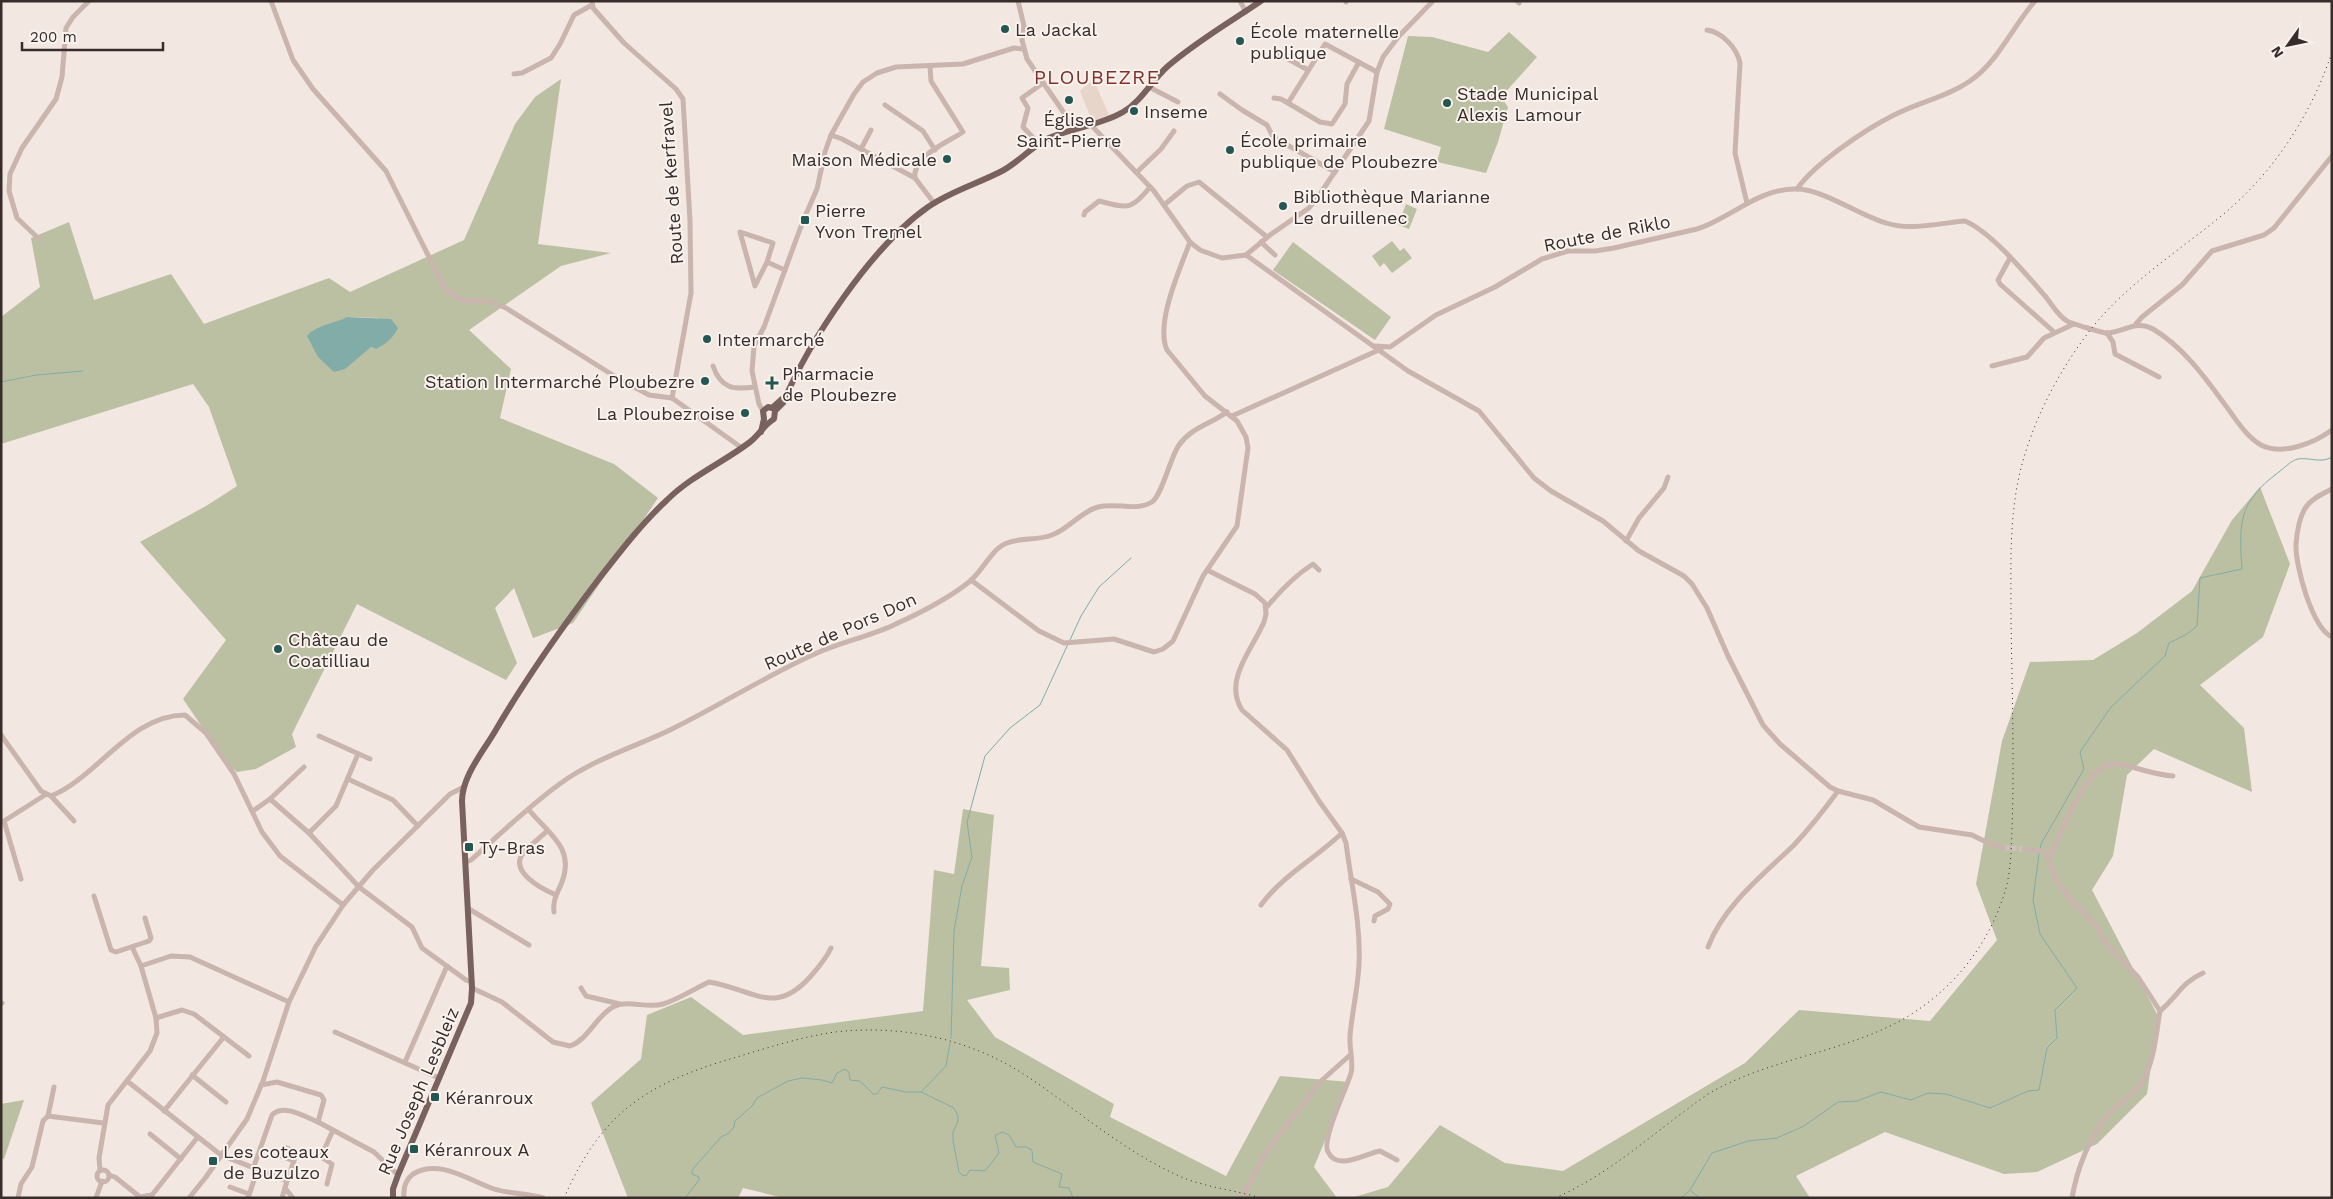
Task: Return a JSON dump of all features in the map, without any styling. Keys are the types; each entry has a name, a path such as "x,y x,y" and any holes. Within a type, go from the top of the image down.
{"main road":[{"path":"464,787 476,762 525,680 567,620 612,562 667,499 761,433 767,420 769,409 787,395 823,329 881,250 920,213 954,191 1001,171 1039,144 1125,111 1142,97 1149,86 1170,65 1224,24 1261,1"},
{"path":"767,420 776,416 769,409"},
{"name":"Rue Joseph Lesbleiz","path":"394,1198 393,1189 398,1175 471,1002 469,909 462,801 464,787"}],"street":[{"path":"39,239 17,218 9,191 10,174 22,148 56,99 62,77 66,28 73,17 89,1"},
{"path":"271,1 293,60 313,89 386,172 437,274 450,293 466,301 488,301 506,308 619,379 649,395 672,398 742,448"},
{"path":"1018,1 1024,26 1023,48 1027,59 1075,129"},
{"path":"1240,1 1246,12"},
{"path":"1090,124 1150,187 1190,242 1200,250 1222,258 1246,255 1267,237 1310,208 1369,121 1377,72 1390,47 1433,1"},
{"path":"2035,1 1975,78 1957,89 1894,115 1863,134 1808,176 1797,189 1822,196 1893,225 1914,226 1965,221 1985,233 2066,321 2108,333 2136,324 2153,329 2183,353 2244,430 2259,444 2271,448 2288,448 2308,442 2332,430"},
{"path":"514,74 551,58 574,14 592,3"},
{"name":"Route de Kerfravel","path":"592,3 624,43 676,89 683,99 690,205 691,293 672,398"},
{"path":"1707,30 1727,41 1739,58 1738,122 1734,153 1747,203"},
{"path":"1288,103 1325,44 1377,72"},
{"path":"769,409 758,398 755,387 751,364 754,346 764,327 803,221 817,189 825,152 831,135 850,100 863,82 877,73 896,67 930,67 963,64 1014,48 1023,48"},
{"path":"1279,54 1308,70"},
{"path":"1274,98 1281,98 1320,122 1332,124 1345,104 1347,84 1358,62"},
{"path":"915,178 914,171 918,164 935,150 963,132 931,81 930,67"},
{"path":"1039,144 1023,127 1028,108 1022,98 1043,83"},
{"path":"1149,86 1178,102"},
{"path":"1220,94 1242,110 1267,124 1272,137 1335,172"},
{"path":"885,105 923,131 935,150"},
{"path":"861,149 871,130"},
{"path":"1137,172 1160,149 1174,131"},
{"path":"831,135 915,178 934,203"},
{"path":"2136,324 2138,320 2182,285 2212,251 2264,235 2274,228 2332,156"},
{"path":"1164,205 1187,186 1199,182 1267,237"},
{"path":"1084,215 1085,212 1099,201 1116,206 1132,206 1137,203 1150,187"},
{"name":"Route de Riklo","path":"1375,346 1390,346 1436,315 1495,286 1542,259 1568,251 1595,251 1614,248 1696,229 1717,222 1747,203 1771,192 1797,189"},
{"path":"740,232 773,243 767,262 755,286 740,232"},
{"path":"971,580 1039,631 1064,643 1110,639 1149,652 1163,648 1177,637 1207,570 1237,526 1248,448 1243,430 1232,416 1200,390 1168,350 1164,340 1172,295 1190,242"},
{"path":"1261,242 1275,255"},
{"path":"1246,255 1346,328 1381,349 1427,383 1479,411 1534,478 1595,515 1639,551 1675,570 1692,584 1707,608 1728,656 1764,725 1780,744 1838,792 1873,800 1919,827 1972,835 1990,844 2004,848"},
{"path":"2010,258 1998,280 2000,284 2054,332"},
{"path":"767,262 785,270"},
{"path":"1992,366 2027,357 2037,344 2054,332 2066,330 2074,324"},
{"path":"2108,333 2116,354 2159,376"},
{"path":"1232,416 1381,349"},
{"path":"712,366 719,380 734,389 755,387"},
{"name":"Route de Pors Don","path":"466,862 471,860 561,783 586,768 671,730 814,654 843,642 870,635 898,623 971,580 1006,543 1052,535 1090,510 1100,507 1138,507 1154,501 1159,494 1165,473 1175,451 1184,439 1195,429 1227,412"},
{"path":"1626,541 1639,518 1664,488 1668,477"},
{"path":"2332,489 2306,506 2300,518 2296,544 2298,565 2315,615 2322,629 2332,636"},
{"path":"1266,608 1278,593 1301,572 1313,564 1319,570"},
{"path":"1207,570 1255,594 1262,600 1266,608 1266,614 1237,676 1235,695 1242,710 1287,750 1342,833 1346,843 1357,924 1360,963 1351,1020 1349,1056 1352,1071 1326,1147 1328,1152 1338,1160 1350,1160 1380,1151 1396,1160"},
{"path":"21,879 4,821 67,787 132,734 170,716 185,715 206,733 234,774 262,832 280,856 342,906"},
{"path":"1,735 48,796 74,821"},
{"path":"319,736 370,759"},
{"path":"309,833 336,806 358,754"},
{"path":"2072,1198 2082,1161 2100,1125 2117,1105 2140,1086 2154,1052 2160,1011 2138,977 2105,942 2096,926 2066,894 2054,877 2048,856 2090,777 2103,766 2115,764 2162,776 2173,776"},
{"path":"253,811 270,799 304,767"},
{"path":"348,779 393,800 418,826"},
{"path":"189,1198 244,1124 261,1085 289,1002 316,946 342,906 373,870 452,792 464,787"},
{"path":"1708,946 1737,900 1796,843 1838,792"},
{"path":"270,799 309,833 359,887 412,927 422,948 472,985 502,1002 543,1036 567,1046 579,1042 605,1013 620,1004"},
{"path":"528,810 561,846 567,860 566,869 556,895 554,912"},
{"path":"548,831 523,854 520,862 522,870 535,885 556,895"},
{"path":"1261,905 1286,879 1318,855 1342,833"},
{"path":"2024,849 2034,850 2048,856"},
{"path":"1351,879 1378,892 1390,904 1388,910 1375,916 1374,921"},
{"path":"94,896 111,950 116,952 149,941 151,938 145,918"},
{"path":"469,909 529,945"},
{"path":"102,1181 97,1176 100,1170 99,1158 103,1123 108,1105 154,1043 157,1033 156,1018 141,966 132,947"},
{"path":"581,988 586,996 620,1004 648,1006 662,1004 709,982 766,998 782,998 799,988 828,956 831,948"},
{"path":"141,966 171,956 190,957 289,1002"},
{"path":"405,1062 447,966"},
{"path":"2160,1011 2170,1003 2187,981 2203,973"},
{"path":"156,1018 182,1010 194,1014 249,1056"},
{"path":"335,1032 439,1078"},
{"path":"164,1111 223,1038"},
{"path":"1242,1198 1265,1154 1320,1082 1349,1056"},
{"path":"192,1075 226,1102"},
{"path":"127,1081 221,1155 255,1170 288,1181"},
{"path":"261,1085 278,1082 321,1095 324,1100 318,1122"},
{"path":"18,1198 21,1184 32,1167 43,1121 48,1116 54,1087"},
{"path":"230,1187 249,1196 272,1115 276,1111 283,1110 318,1122 374,1152 398,1175"},
{"path":"48,1116 103,1123"},
{"path":"327,1184 332,1164 321,1157 333,1130"},
{"path":"150,1134 181,1159"},
{"path":"100,1170 106,1170 109,1175 115,1177 140,1197 152,1195 197,1138"},
{"path":"282,1198 294,1161"},
{"path":"404,1198 405,1184 412,1175 438,1169 463,1176 495,1190 543,1198"},
{"path":"102,1181 108,1179 109,1175"},
{"path":"96,1198 102,1181"},
{"path":"285,1188 293,1198"}],"green space":[{"name":"Stade Municipal Alexis Lamour","path":"1509,32 1537,57 1501,97 1508,107 1498,142 1486,173 1437,162 1441,147 1384,129 1408,36 1432,37 1488,52"},
{"path":"561,79 538,244 611,253 561,266 469,330 511,369 500,418 614,464 658,498 573,623 533,638 514,588 495,608 517,663 506,680 357,604 292,734 296,747 256,769 237,772 226,762 183,699 226,640 140,542 206,506 237,486 209,407 193,384 1,444 1,317 40,287 31,238 69,222 94,300 171,274 204,324 329,278 350,292 464,240 515,124 535,97","holes":["347,317 378,318 376,349 371,347 366,350 320,327 331,325"]},
{"path":"1406,204 1417,209 1409,229 1398,225"},
{"path":"1392,241 1400,251 1404,248 1412,258 1392,273 1384,263 1380,267 1372,256"},
{"path":"1293,242 1391,317 1375,340 1273,270"},
{"path":"2260,487 2290,564 2263,637 2200,685 2244,728 2252,792 2154,749 2127,775 2113,856 2092,890 2158,1016 2147,1094 2097,1144 2037,1172 2004,1174 1885,1132 1796,1176 1810,1198 1351,1198 1388,1187 1440,1125 1505,1163 1563,1171 1745,1063 1799,1010 1930,1021 1997,940 1976,884 2002,741 2030,662 2093,660 2137,633 2192,591 2232,520"},
{"path":"963,809 994,815 981,966 1009,968 1010,990 967,1000 995,1037 1114,1104 1110,1117 1226,1176 1280,1076 1349,1082 1314,1167 1337,1198 784,1198 743,1188 738,1198 628,1198 591,1103 641,1059 647,1015 691,997 743,1035 923,1011 934,870 954,874"},
{"path":"24,1100 4,1159 1,1158 1,1104"}],"shaded area":[{"path":"1090,82 1096,85 1109,115 1092,121 1080,91"}],"water":[{"path":"347,317 391,319 398,328 383,345 376,349 371,347 345,369 334,372 318,357 307,336 320,327"}],"waterway":[{"path":"1,382 36,375 83,371"},
{"path":"2040,850 2041,844 2084,769 2080,752 2111,707 2165,656 2169,643 2187,634 2197,626 2200,578 2242,569 2241,539 2244,514 2256,493 2288,464 2296,460 2324,460 2332,457"},
{"path":"1070,640 1081,616 1099,587 1131,558"},
{"path":"951,1038 954,931 962,886 972,857 967,822 985,756 1010,728 1040,705 1068,644"},
{"path":"1681,1198 1690,1190 1712,1153 1748,1141 1777,1138 1804,1126 1838,1102 1857,1101 1881,1092 1911,1100 1928,1093 1946,1094 1990,1108 2028,1091 2039,1090 2047,1048 2057,1038 2055,1010 2077,988 2040,934 2033,900 2039,854"},
{"path":"921,1092 946,1066 950,1043"},
{"path":"685,1198 699,1180 699,1177 692,1174 692,1170 721,1137 729,1133 734,1127 735,1121 752,1106 757,1098 788,1081 802,1078 832,1083 837,1073 845,1069 849,1072 850,1080 860,1081 873,1094 877,1094 882,1087 906,1092 921,1092 954,1108 958,1121 953,1132 953,1141 959,1172 962,1175 966,1176 970,1170 985,1171 999,1153 995,1135 1003,1132 1009,1135 1016,1147 1026,1147 1032,1150 1033,1162 1062,1174 1059,1187 1069,1188 1073,1198"},
{"path":"1691,1191 1700,1198"}],"tunnel":[{"path":"2004,848 2024,849"}],"railway":[{"path":"1555,1198 1604,1171 1715,1090 1755,1072 1859,1039 1902,1020 1942,991 1974,955 1998,911 2006,888 2010,867 2013,764 2011,543 2016,490 2025,453 2039,415 2057,379 2079,345 2105,313 2136,283 2220,217 2256,183 2273,163 2288,143 2313,99 2332,52"},
{"path":"564,1198 593,1144 610,1124 649,1092 700,1069 769,1047 822,1034 861,1030 913,1033 939,1038 964,1045 988,1055 1034,1081 1122,1144 1179,1176 1199,1183 1261,1198"}],"place":[{"name":"La Jackal","path":"1005,29"},
{"name":"École maternelle publique","path":"1240,41"},
{"name":"Église Saint-Pierre","path":"1069,100"},
{"name":"Stade Municipal Alexis Lamour","path":"1447,103"},
{"name":"Inseme","path":"1134,111"},
{"name":"École primaire publique de Ploubezre","path":"1230,150"},
{"name":"Maison Médicale","path":"947,159"},
{"name":"Bibliothèque Marianne Le druillenec","path":"1283,206"},
{"name":"Pierre Yvon Tremel","path":"805,220"},
{"name":"Intermarché","path":"707,339"},
{"name":"Station Intermarché Ploubezre","path":"705,381"},
{"name":"Pharmacie de Ploubezre","path":"772,383"},
{"name":"La Ploubezroise","path":"745,413"},
{"name":"Château de Coatilliau","path":"278,649"},
{"name":"Ty-Bras","path":"469,847"},
{"name":"Kéranroux","path":"435,1097"},
{"name":"Kéranroux A","path":"414,1149"},
{"name":"Les coteaux de Buzulzo","path":"213,1161"}],"district":[{"name":"PLOUBEZRE","path":"1097,77"}]}
